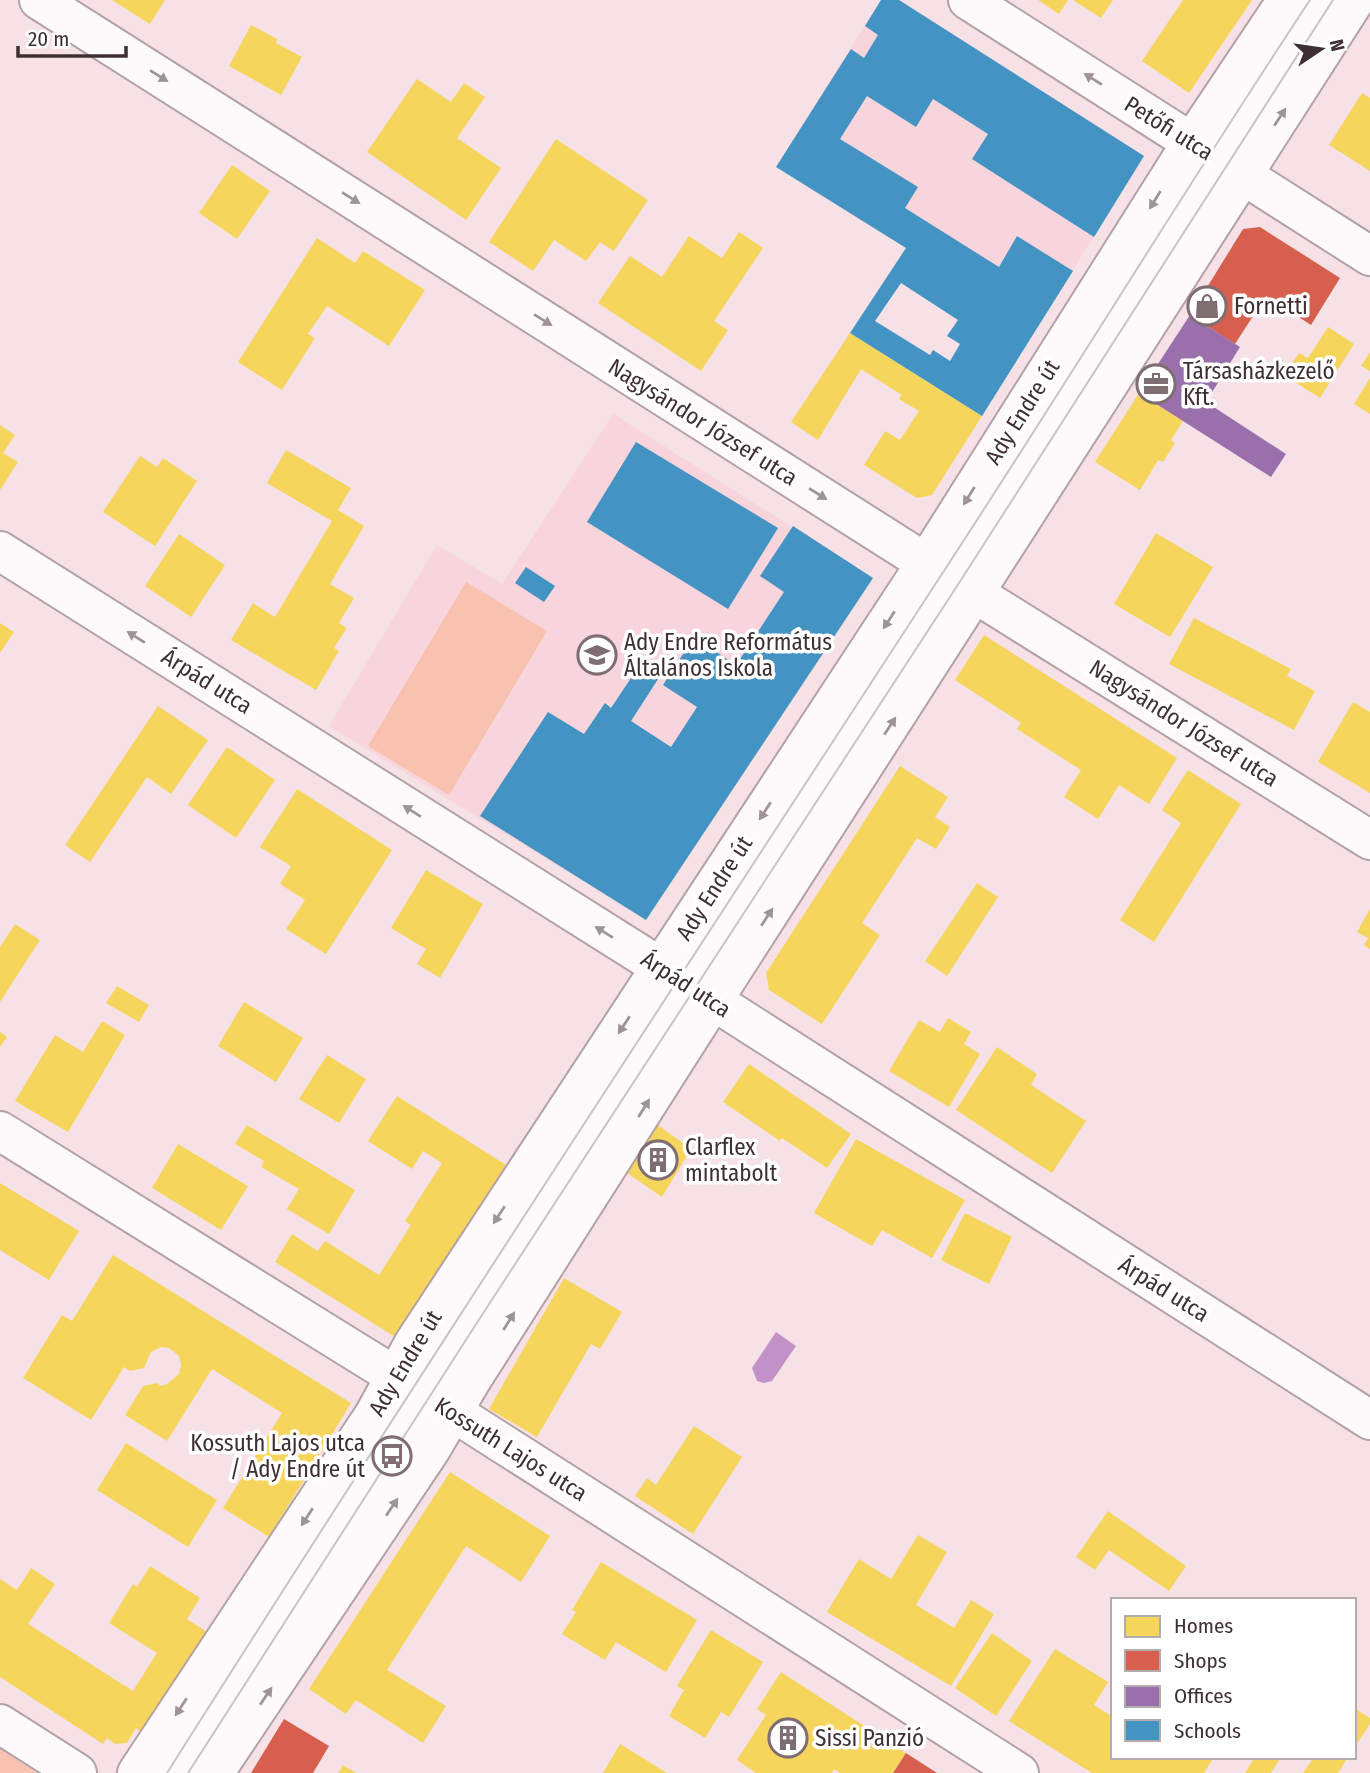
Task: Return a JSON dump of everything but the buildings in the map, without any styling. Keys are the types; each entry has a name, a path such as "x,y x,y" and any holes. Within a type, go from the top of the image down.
{"street":[{"name":"Nagysándor József utca","path":"39,0 1370,840"},
{"name":"Petőfi utca","path":"968,0 1370,256"},
{"name":"Ady Endre út","path":"214,1773 431,1449 414,1343 687,985 951,578 1218,158 1287,0"},
{"path":"1218,158 1321,0"},
{"name":"Ady Endre út","path":"137,1773 374,1415 423,1394 472,1379 687,985 951,578 1218,158 1355,0"},
{"name":"Árpád utca","path":"0,551 1370,1420"},
{"name":"Kossuth Lajos utca","path":"0,1130 423,1394 1019,1773"},
{"path":"177,1773 423,1394"},
{"path":"0,1724 77,1773"}],"shaded area":[{"path":"881,0 899,0 1144,156 1036,329 776,167"},
{"name":"Ady Endre Református Általános Iskola","path":"613,414 873,578 646,920 329,726 437,545 502,584"},
{"path":"466,582 547,631 449,795 368,746"},
{"path":"776,1332 796,1346 772,1381 757,1381 752,1368"},
{"path":"0,1749 37,1773 0,1773"}],"tram line":[{"path":"167,1773 1310,0"},
{"path":"188,1773 480,1318 959,583 1333,0"}],"place":[{"name":"Fornetti","path":"1207,306"},
{"name":"Társasházkezelő Kft.","path":"1156,384"},
{"name":"Ady Endre Református Általános Iskola","path":"597,655"},
{"name":"Clarflex mintabolt","path":"658,1160"},
{"name":"Kossuth Lajos utca / Ady Endre út","path":"392,1456"},
{"name":"Sissi Panzió","path":"788,1738"}]}
